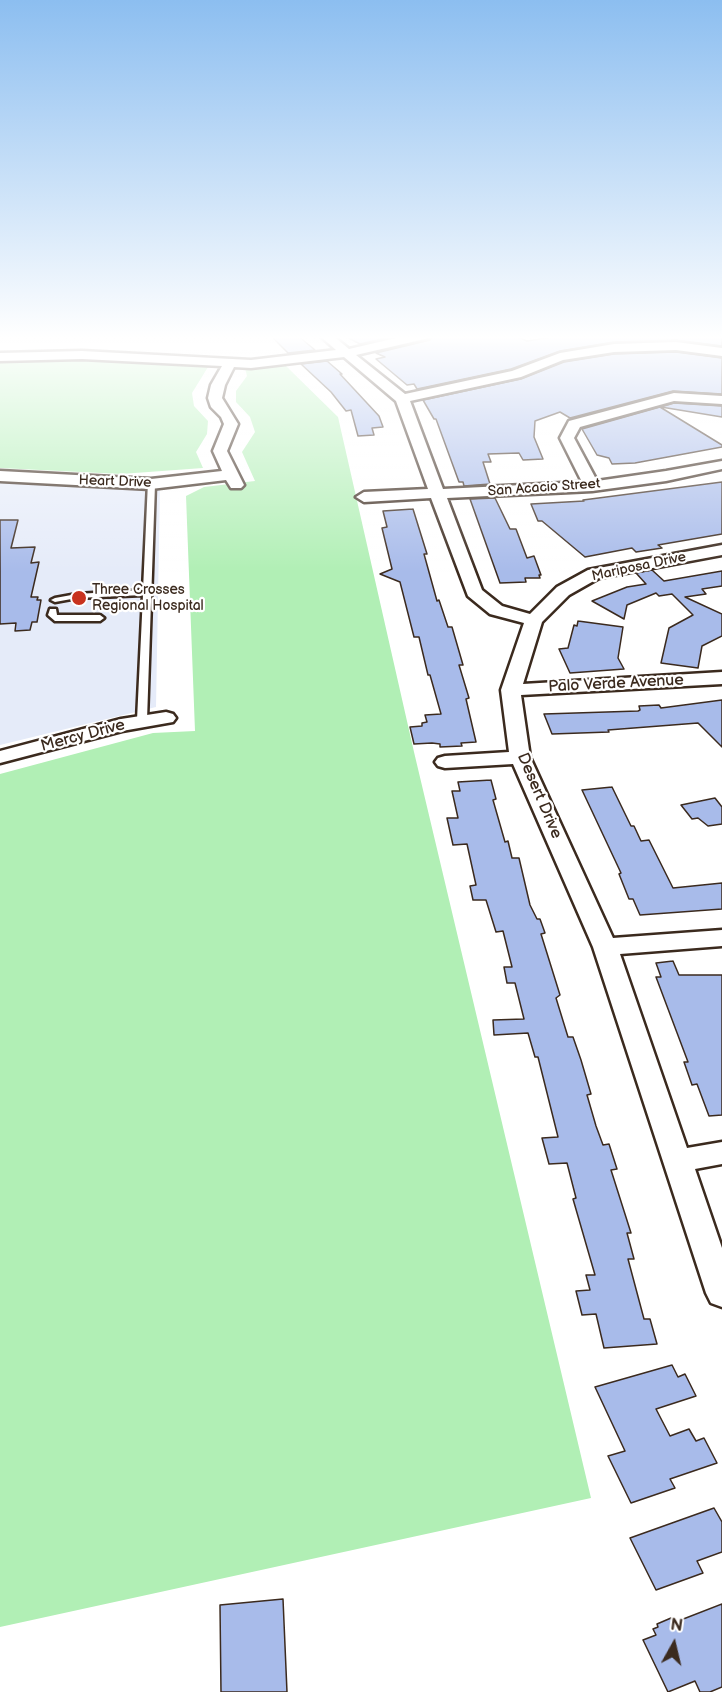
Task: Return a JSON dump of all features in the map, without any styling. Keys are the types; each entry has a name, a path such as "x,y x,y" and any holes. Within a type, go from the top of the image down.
{"street":[{"name":"Heart Drive","path":"0,477 151,484 233,480 220,451 231,424 226,414"},
{"path":"408,414 474,592 496,610 534,620"},
{"path":"592,486 567,438 574,424 611,414"},
{"name":"San Acacio Street","path":"364,498 592,486 666,476 722,465"},
{"name":"Mariposa Drive","path":"534,620 562,591 594,574 722,550"},
{"name":"Desert Drive","path":"534,620 511,690 520,757 605,947 722,1293"},
{"name":"Palo Verde Avenue","path":"511,690 722,678"},
{"name":"Mercy Drive","path":"0,757 142,720 166,718"},
{"path":"445,762 520,757"},
{"path":"605,947 722,938"},
{"path":"679,1161 722,1153"}],"lane":[{"path":"142,720 151,484"},
{"path":"56,600 77,596 147,592"},
{"path":"53,611 52,615 55,618 100,618"}],"shaded area":[{"name":"Three Crosses Regional Hospital","path":"0,482 91,488 160,489 156,707 0,745"}],"green space":[{"path":"0,414 201,414 208,421 207,434 196,452 203,468 121,474 0,468"},
{"path":"247,414 335,414 338,417 414,752 591,1498 0,1627 0,774 153,733 195,731 186,496 204,487 255,481 242,452 255,432"}],"building":[{"path":"352,414 377,414 383,427 372,428 374,435 358,436"},
{"path":"431,414 555,414 535,421 534,437 543,459 523,460 519,453 488,454 491,462 483,462 490,484 464,486 463,482 459,482 436,419"},
{"path":"563,414 585,414 570,418"},
{"path":"635,414 671,414 722,447 635,463 612,464 609,458 597,455 582,429"},
{"path":"703,414 722,414 722,417"},
{"path":"722,482 722,534 658,545 662,548 636,552 632,548 585,557 542,521 538,521 531,504 584,501"},
{"path":"495,498 510,529 516,529 527,558 534,556 540,578 525,578 526,582 500,583 470,499"},
{"path":"413,509 427,554 424,554 437,601 439,600 448,627 452,627 463,665 459,665 469,698 466,699 476,742 461,743 462,746 440,747 440,744 432,743 414,744 410,727 422,726 422,723 427,722 425,715 441,714 419,637 414,637 400,582 380,574 392,569 382,528 387,527 383,511"},
{"path":"0,520 18,520 11,548 35,547 31,563 39,562 31,597 38,597 37,600 41,600 37,622 32,622 30,630 15,631 16,623 0,624"},
{"path":"652,570 664,581 722,571 722,586 702,589 706,594 685,597 722,614 722,636 702,646 698,668 661,663 669,628 693,615 672,594 659,596 656,593 627,605 624,619 592,601 627,587 646,584 636,573"},
{"path":"578,621 623,627 618,658 624,669 570,673 559,649 568,648 574,625 577,626"},
{"path":"722,700 722,747 698,723 608,730 609,732 552,734 544,714 638,711 639,706 659,705 661,708"},
{"path":"491,780 496,799 493,800 505,842 508,841 512,858 519,858 530,905 537,919 540,919 545,933 541,934 560,995 556,998 568,1037 573,1037 581,1060 591,1094 587,1095 596,1126 603,1145 609,1144 617,1169 611,1170 631,1233 627,1233 634,1259 628,1259 644,1319 650,1319 657,1344 604,1348 596,1314 582,1315 576,1291 590,1290 586,1275 595,1275 573,1199 576,1198 567,1163 549,1164 542,1138 558,1137 538,1057 535,1057 528,1033 494,1035 493,1020 524,1019 515,983 507,983 504,967 512,967 503,931 496,932 486,900 473,900 470,886 476,885 467,844 453,845 447,818 458,818 452,791 460,791 458,782"},
{"path":"612,787 641,841 649,840 673,888 722,883 722,909 640,915 633,899 629,899 619,874 621,873 582,790"},
{"path":"715,798 722,807 722,824 708,826 698,818 692,819 681,805"},
{"path":"673,961 679,975 722,975 722,1115 709,1116 697,1084 692,1085 684,1062 688,1062 656,977 661,977 656,963"},
{"path":"672,1365 678,1377 685,1374 696,1396 656,1409 670,1436 689,1429 696,1441 704,1438 717,1463 670,1479 675,1488 631,1503 608,1456 625,1451 595,1387"},
{"path":"714,1508 722,1522 722,1552 697,1561 703,1573 656,1590 630,1538"},
{"path":"283,1599 287,1692 221,1692 220,1605"},
{"path":"722,1604 722,1687 710,1692 700,1692 695,1681 668,1692 643,1640 656,1635 653,1629 658,1627 657,1624 671,1618 673,1623"}],"place":[{"name":"Three Crosses Regional Hospital","path":"79,598"}]}
